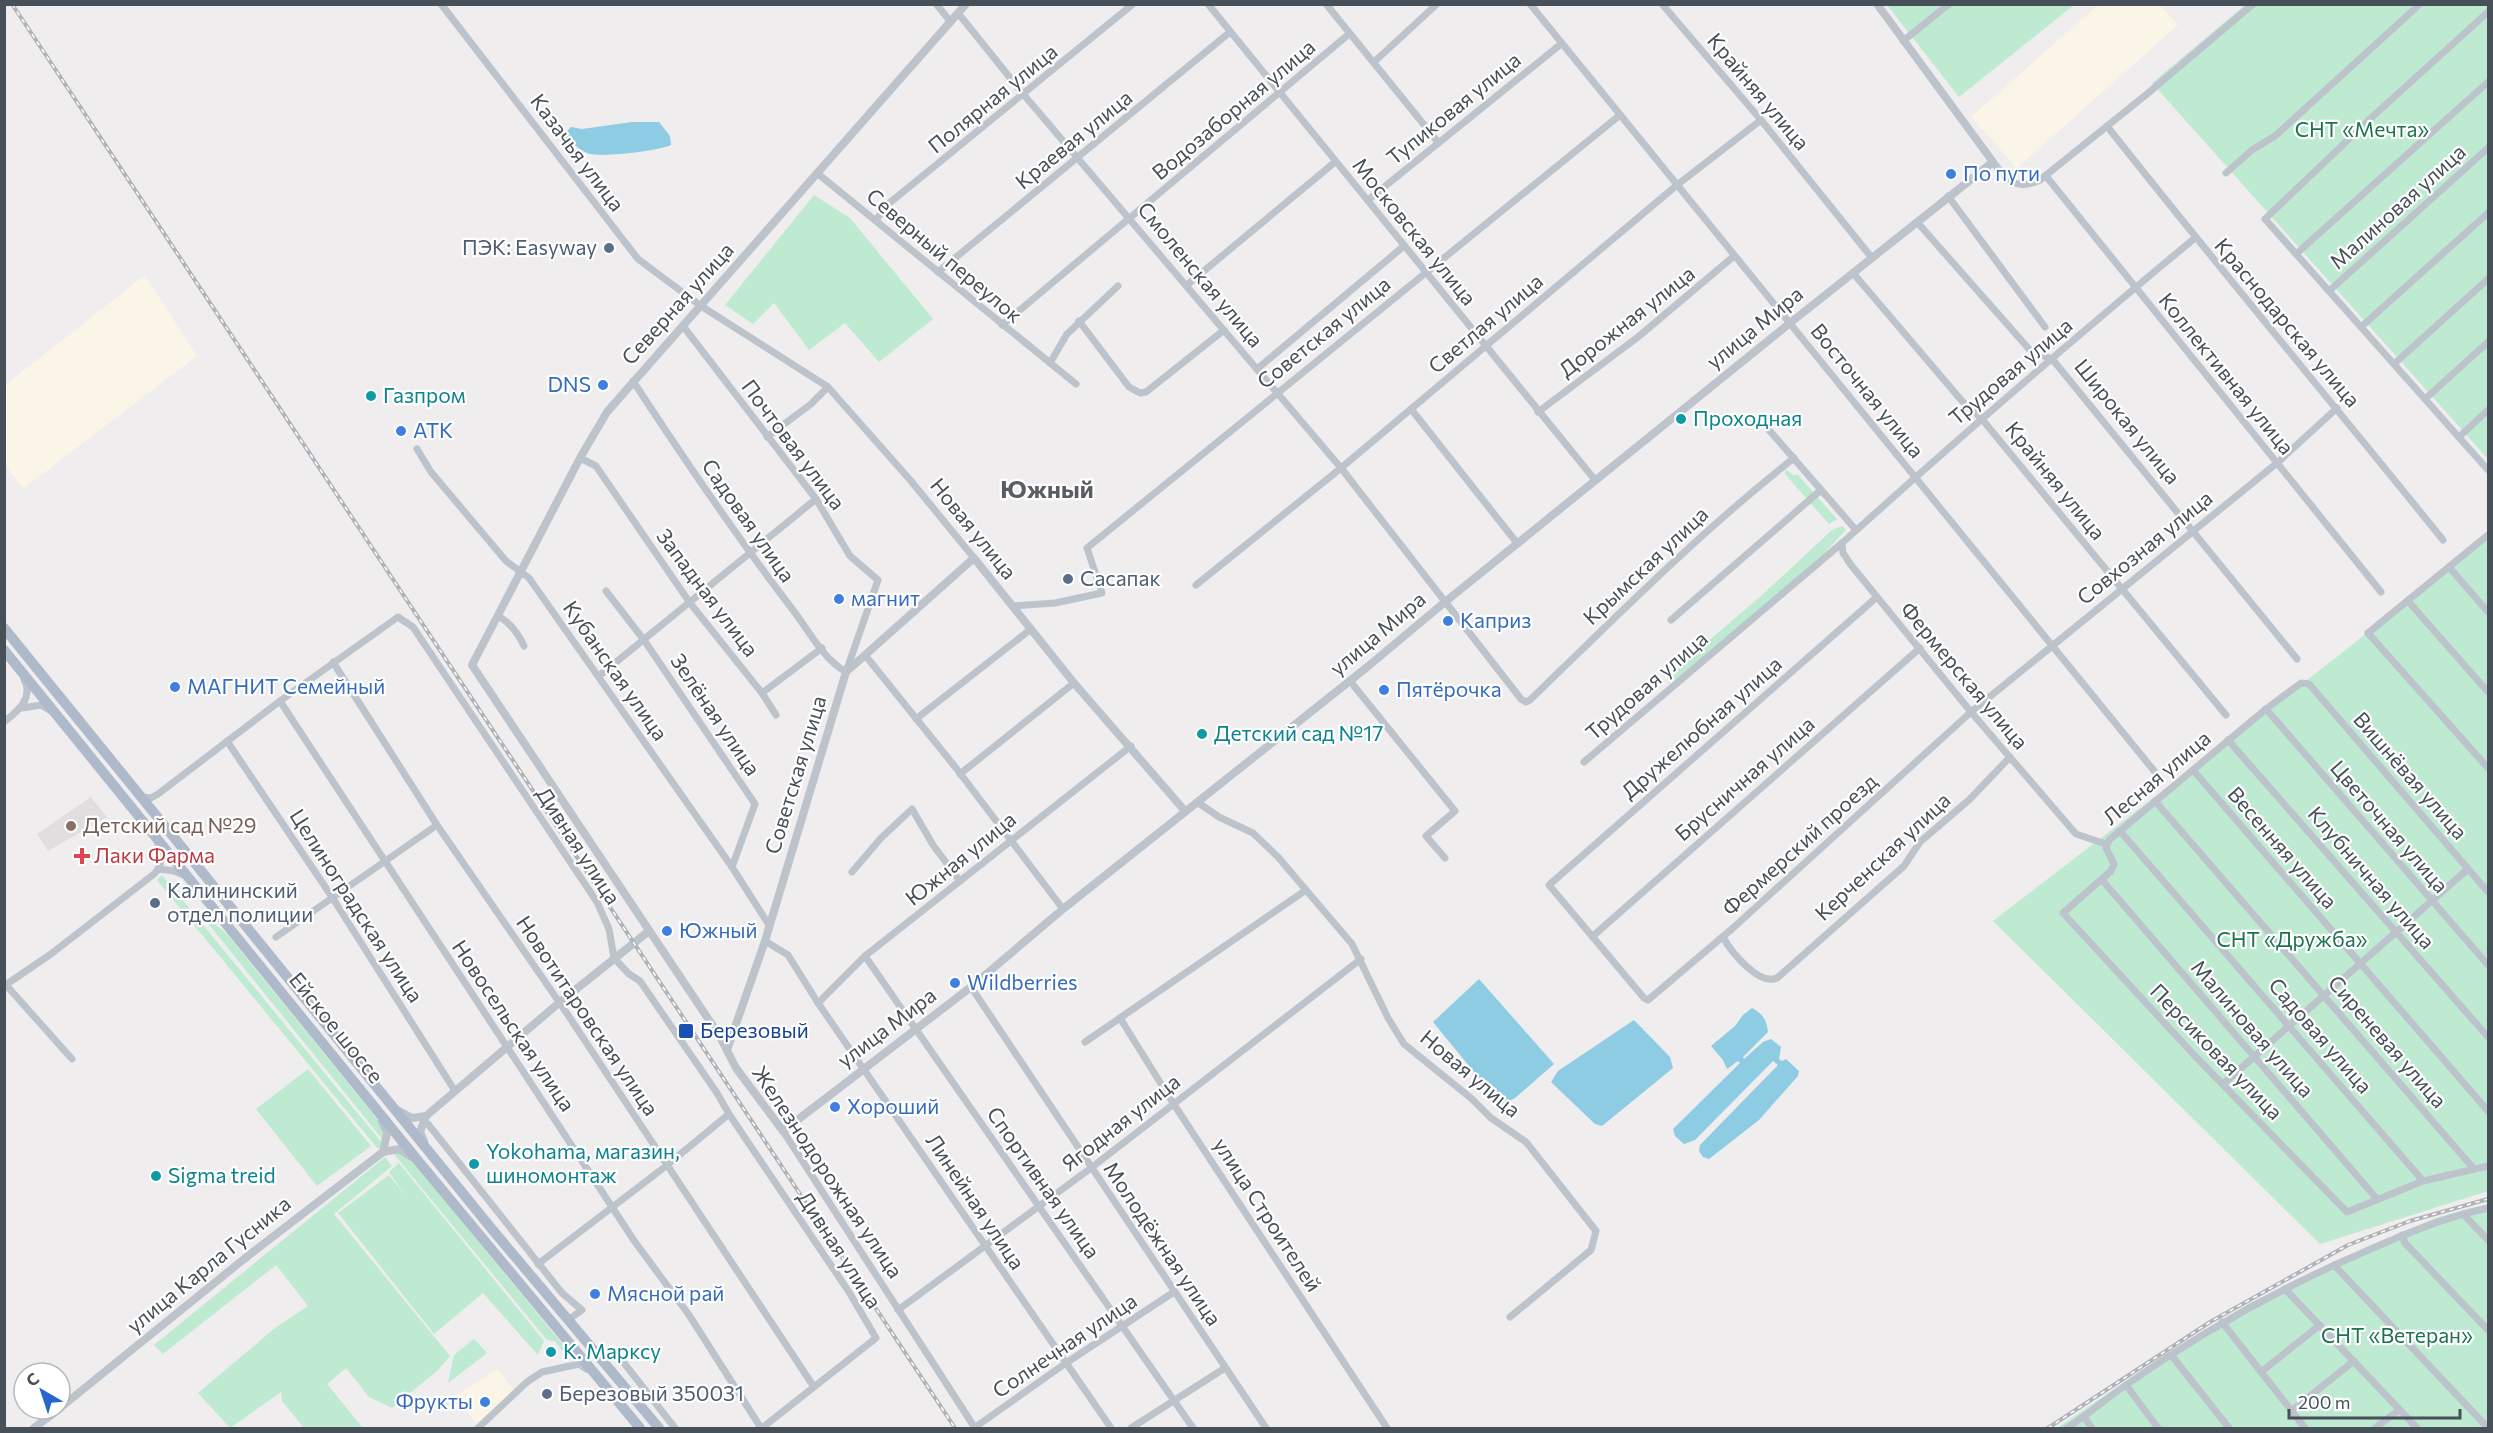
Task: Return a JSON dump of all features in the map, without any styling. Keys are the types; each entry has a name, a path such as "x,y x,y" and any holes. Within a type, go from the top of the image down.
{"main road":[{"name":"Ейское шоссе","path":"4,628 435,1159 658,1428"},
{"name":"Ейское шоссе","path":"4,650 419,1162 640,1428"}],"street":[{"path":"936,4 951,22"},
{"name":"Северная улица","path":"472,665 580,458 607,412 966,4"},
{"name":"Полярная улица","path":"876,220 887,205 1133,4"},
{"name":"Московская улица","path":"1208,4 1595,480"},
{"path":"1326,4 1438,142"},
{"path":"1374,62 1437,4"},
{"name":"Восточная улица","path":"1530,4 2155,772"},
{"name":"Крайняя улица","path":"1662,4 1761,120 1872,258"},
{"path":"1877,4 1993,162 2004,176 2020,186 2027,186 2046,176 2253,4"},
{"path":"1903,41 1949,4"},
{"path":"2226,173 2252,150 2275,136 2420,4"},
{"name":"Казачья улица","path":"442,5 634,255 701,306"},
{"path":"2488,12 2371,118 2265,219 2488,470"},
{"name":"Смоленская улица","path":"958,13 1024,95 1341,468 1521,699 1526,702"},
{"name":"Краевая улица","path":"938,272 1230,32"},
{"name":"Водозаборная улица","path":"1002,325 1349,34"},
{"name":"Тупиковая улица","path":"1368,200 1561,44"},
{"path":"2296,254 2488,82"},
{"name":"Советская улица","path":"1012,606 1055,603 1102,593 1087,548 1620,115"},
{"name":"Светлая улица","path":"1196,585 1341,468 1677,185 1761,120"},
{"name":"Краснодарская улица","path":"2107,126 2195,238 2337,408 2443,540"},
{"name":"Малиновая улица","path":"2329,291 2488,148"},
{"path":"1187,285 1335,162"},
{"name":"улица Мира","path":"783,1131 971,987 1063,909 1350,681 1595,480 1993,162"},
{"name":"Северный переулок","path":"817,173 1076,384"},
{"name":"Коллективная улица","path":"2046,176 2381,592"},
{"path":"1948,196 2044,327"},
{"path":"2361,327 2488,213"},
{"name":"Широкая улица","path":"1917,222 2029,350 2053,360 2297,659"},
{"name":"Трудовая улица","path":"1853,533 1981,418 2053,360 2195,238"},
{"name":"Советская улица","path":"1257,369 1404,246"},
{"name":"Дорожная улица","path":"1538,412 1638,336 1734,256"},
{"name":"Крайняя улица","path":"1853,273 1962,401 1981,418 2226,715"},
{"path":"2394,364 2488,279"},
{"path":"1050,363 1067,334 1118,286"},
{"name":"Новая улица","path":"701,306 828,387 911,481 1074,682 1185,811"},
{"path":"1079,321 1129,387 1140,393 1153,386 1224,330"},
{"name":"Почтовая улица","path":"683,326 816,499 850,556 878,580 846,672"},
{"path":"2425,399 2488,342"},
{"name":"Садовая улица","path":"633,381 748,552 837,667 846,672"},
{"path":"767,437 811,404 828,387"},
{"name":"Совхозная улица","path":"1971,712 2277,463 2337,408"},
{"path":"1411,409 1517,543"},
{"path":"2459,437 2488,410"},
{"path":"1768,430 1821,490 1853,533 1842,543"},
{"name":"Кубанская улица","path":"417,449 431,472 506,561 529,579 732,867 769,925"},
{"name":"Западная улица","path":"580,458 596,466 690,603 762,693 776,715"},
{"name":"Крымская улица","path":"1526,702 1681,553 1754,489 1794,458"},
{"path":"1671,620 1821,490"},
{"path":"599,676 690,603 748,552 816,499"},
{"path":"2488,536 2368,633 2488,768"},
{"name":"Трудовая улица","path":"1584,762 1842,543"},
{"name":"Фермерская улица","path":"1842,543 1843,553 1877,597 1971,712 2076,834 2106,844"},
{"path":"846,672 974,558"},
{"path":"2449,567 2488,612"},
{"name":"Зелёная улица","path":"606,591 644,640 756,804 732,867"},
{"name":"Дружелюбная улица","path":"1593,936 1549,885 1877,597"},
{"path":"2408,601 2488,692"},
{"path":"498,616 507,621 519,634 524,645"},
{"name":"Дивная улица","path":"333,662 398,617 413,627 597,902 609,929 614,958 629,974 640,981 849,1292 876,1338 814,1387"},
{"path":"915,719 1031,629"},
{"path":"762,693 822,648"},
{"name":"Брусничная улица","path":"1593,936 1920,648"},
{"path":"865,655 1063,909"},
{"path":"13,660 12,664 27,684 22,708"},
{"path":"141,797 151,798 158,794 333,662"},
{"name":"Новотитаровская улица","path":"333,662 437,825 560,1002 666,1166 814,1387"},
{"name":"Железнодорожная улица","path":"472,665 649,930 727,1050 736,1068 783,1131 975,1428"},
{"name":"Советская улица","path":"727,1050 765,941 846,672"},
{"path":"1350,681 1455,811 1426,836 1445,858"},
{"path":"960,774 1074,682"},
{"name":"Лесная улица","path":"2102,880 2114,864 2106,844 2266,709 2305,682"},
{"name":"Вишнёвая улица","path":"2305,682 2488,892"},
{"name":"Новосельская улица","path":"280,701 635,1242 689,1315 761,1428"},
{"path":"4,722 22,708 41,705 57,714"},
{"name":"Цветочная улица","path":"2266,709 2488,965"},
{"name":"Фермерский проезд","path":"1593,936 1648,1000 1723,937 1971,712"},
{"name":"Клубничная улица","path":"2228,740 2488,1037"},
{"name":"Целиноградская улица","path":"227,741 332,897 455,1090"},
{"name":"Южная улица","path":"818,1003 865,956 1131,746"},
{"name":"Керченская улица","path":"1723,937 1735,955 1751,970 1767,980 1777,978 1904,866 1920,842 1970,799 2010,757"},
{"name":"Весенняя улица","path":"2193,770 2488,1111"},
{"path":"155,814 158,794"},
{"name":"Сиреневая улица","path":"2155,801 2474,1169"},
{"name":"Новая улица","path":"1197,802 1219,818 1253,833 1352,944 1388,1018 1404,1044 1472,1099 1491,1118 1526,1142 1596,1231 1591,1250 1510,1317"},
{"path":"852,872 881,838 912,808 933,845 960,881"},
{"path":"72,1059 5,985 51,954 159,869 161,856 159,845 143,821"},
{"path":"276,938 437,825"},
{"name":"Садовая улица","path":"2120,831 2423,1181"},
{"path":"159,869 174,871 189,877"},
{"path":"2223,1084 2468,869"},
{"name":"Малиновая улица","path":"2102,880 2377,1199"},
{"name":"Персиковая улица","path":"2102,880 2062,913 2194,1055 2347,1212 2377,1199"},
{"path":"1084,1042 1306,890"},
{"path":"435,1159 435,1155 420,1132 427,1120 455,1090 649,930"},
{"name":"Линейная улица","path":"765,941 788,955 818,1003 865,1068 984,1246 1111,1428"},
{"name":"Спортивная улица","path":"865,956 1193,1428"},
{"name":"Ягодная улица","path":"898,1310 1091,1168 1361,959"},
{"name":"Молодёжная улица","path":"971,987 1266,1428"},
{"name":"улица Строителей","path":"1120,1018 1173,1103 1387,1428"},
{"path":"368,1099 368,1103 386,1125 387,1139 383,1152 399,1149 419,1162"},
{"path":"393,1107 412,1118 427,1120 538,1264 562,1293 582,1310 568,1320"},
{"path":"538,1264 666,1166 729,1114"},
{"name":"улица Карла Гусника","path":"72,1398 244,1259 383,1152"},
{"path":"2377,1199 2423,1181 2488,1166"},
{"path":"2067,1428 2126,1385 2222,1322 2285,1288 2402,1235 2488,1208"},
{"path":"2463,1214 2488,1240"},
{"path":"2402,1235 2404,1243 2488,1330"},
{"path":"2334,1265 2488,1428"},
{"path":"2285,1288 2417,1428"},
{"name":"Солнечная улица","path":"975,1428 1066,1363 1174,1292"},
{"path":"2222,1322 2305,1428"},
{"path":"2261,1372 2320,1325"},
{"path":"563,1336 563,1342 573,1354 568,1365"},
{"path":"2172,1356 2229,1428"},
{"path":"2291,1411 2354,1361"},
{"path":"624,1363 675,1428"},
{"path":"478,1428 527,1382 542,1372 568,1365 582,1365 588,1372 592,1371"},
{"path":"1131,1428 1225,1368"},
{"path":"2126,1385 2158,1428"},
{"path":"761,1428 814,1387"},
{"path":"2375,1428 2399,1410"},
{"path":"2084,1417 2092,1428"}],"shaded area":[{"path":"2098,5 2160,5 2178,25 2017,168 1971,117"},
{"path":"145,275 197,356 23,489 5,465 5,385"},
{"name":"Детский сад №29","path":"91,797 107,817 48,851 37,834"},
{"path":"497,1369 515,1391 479,1426 454,1397"}],"green space":[{"path":"1887,5 2074,5 1959,97"},
{"name":"СНТ «Мечта»","path":"2245,5 2488,5 2488,459 2152,83"},
{"path":"814,195 850,218 933,319 879,362 845,323 809,350 774,303 753,324 725,305"},
{"path":"1785,469 1793,475 1798,475 1837,519 1829,524 1785,474"},
{"path":"1842,526 1846,530 1819,559 1682,676 1668,684 1672,672 1761,596 1832,530"},
{"name":"СНТ «Дружба»","path":"2488,534 2488,1191 2320,1244 1993,921 2342,653"},
{"path":"162,875 382,1143 378,1149 157,880"},
{"path":"208,919 227,934 381,1124 383,1140 206,921"},
{"path":"308,1069 371,1146 317,1186 256,1109"},
{"path":"392,1152 400,1153 413,1162 569,1352 568,1360 555,1341 547,1340"},
{"path":"385,1157 392,1166 334,1214 450,1356 438,1370 392,1408 369,1397 346,1368 327,1384 363,1428 304,1428 282,1401 281,1392 230,1428 198,1393 275,1328 308,1306 276,1265 163,1354 154,1345"},
{"path":"399,1163 544,1341 538,1355 483,1293 434,1334 338,1213 389,1175 406,1196 389,1172"},
{"name":"СНТ «Ветеран»","path":"2488,1204 2488,1428 2057,1428 2135,1375 2249,1303 2435,1218"},
{"path":"474,1339 487,1353 448,1383 454,1355"}],"water":[{"path":"632,122 659,122 670,136 671,145 644,151 597,155 586,153 562,136 571,127 582,129"},
{"path":"1479,979 1554,1064 1515,1098 1501,1105 1433,1022"},
{"path":"1752,1008 1763,1017 1768,1032 1743,1057 1744,1059 1763,1042 1771,1039 1781,1047 1779,1059 1782,1061 1786,1059 1799,1071 1798,1076 1759,1120 1709,1159 1703,1157 1699,1151 1700,1145 1778,1065 1773,1061 1695,1140 1684,1144 1675,1136 1673,1129 1740,1063 1738,1061 1727,1069 1723,1060 1711,1046"},
{"path":"1634,1020 1670,1057 1673,1068 1602,1126 1595,1124 1551,1082 1558,1071"}],"railway":[{"path":"12,4 955,1428"},
{"path":"2048,1428 2210,1322 2348,1245 2410,1221 2488,1199"}],"place":[{"name":"По пути","path":"1951,174"},
{"name":"ПЭК: Easyway","path":"609,248"},
{"name":"DNS","path":"603,385"},
{"name":"Газпром","path":"371,396"},
{"name":"Проходная","path":"1681,419"},
{"name":"АТК","path":"401,431"},
{"name":"Сасапак","path":"1068,579"},
{"name":"магнит","path":"839,599"},
{"name":"Каприз","path":"1448,621"},
{"name":"МАГНИТ Семейный","path":"175,687"},
{"name":"Пятёрочка","path":"1384,690"},
{"name":"Детский сад №17","path":"1202,734"},
{"name":"Детский сад №29","path":"71,826"},
{"name":"Лаки Фарма","path":"82,856"},
{"name":"Калининский отдел полиции","path":"155,903"},
{"name":"Южный","path":"667,931"},
{"name":"Wildberries","path":"955,983"},
{"name":"Березовый","path":"686,1031"},
{"name":"Хороший","path":"835,1107"},
{"name":"Yokohama, магазин, шиномонтаж","path":"474,1164"},
{"name":"Sigma treid","path":"156,1176"},
{"name":"Мясной рай","path":"595,1294"},
{"name":"К. Марксу","path":"551,1352"},
{"name":"Березовый 350031","path":"547,1394"},
{"name":"Фрукты","path":"485,1402"}],"district":[{"name":"Южный","path":"1047,490"}]}
